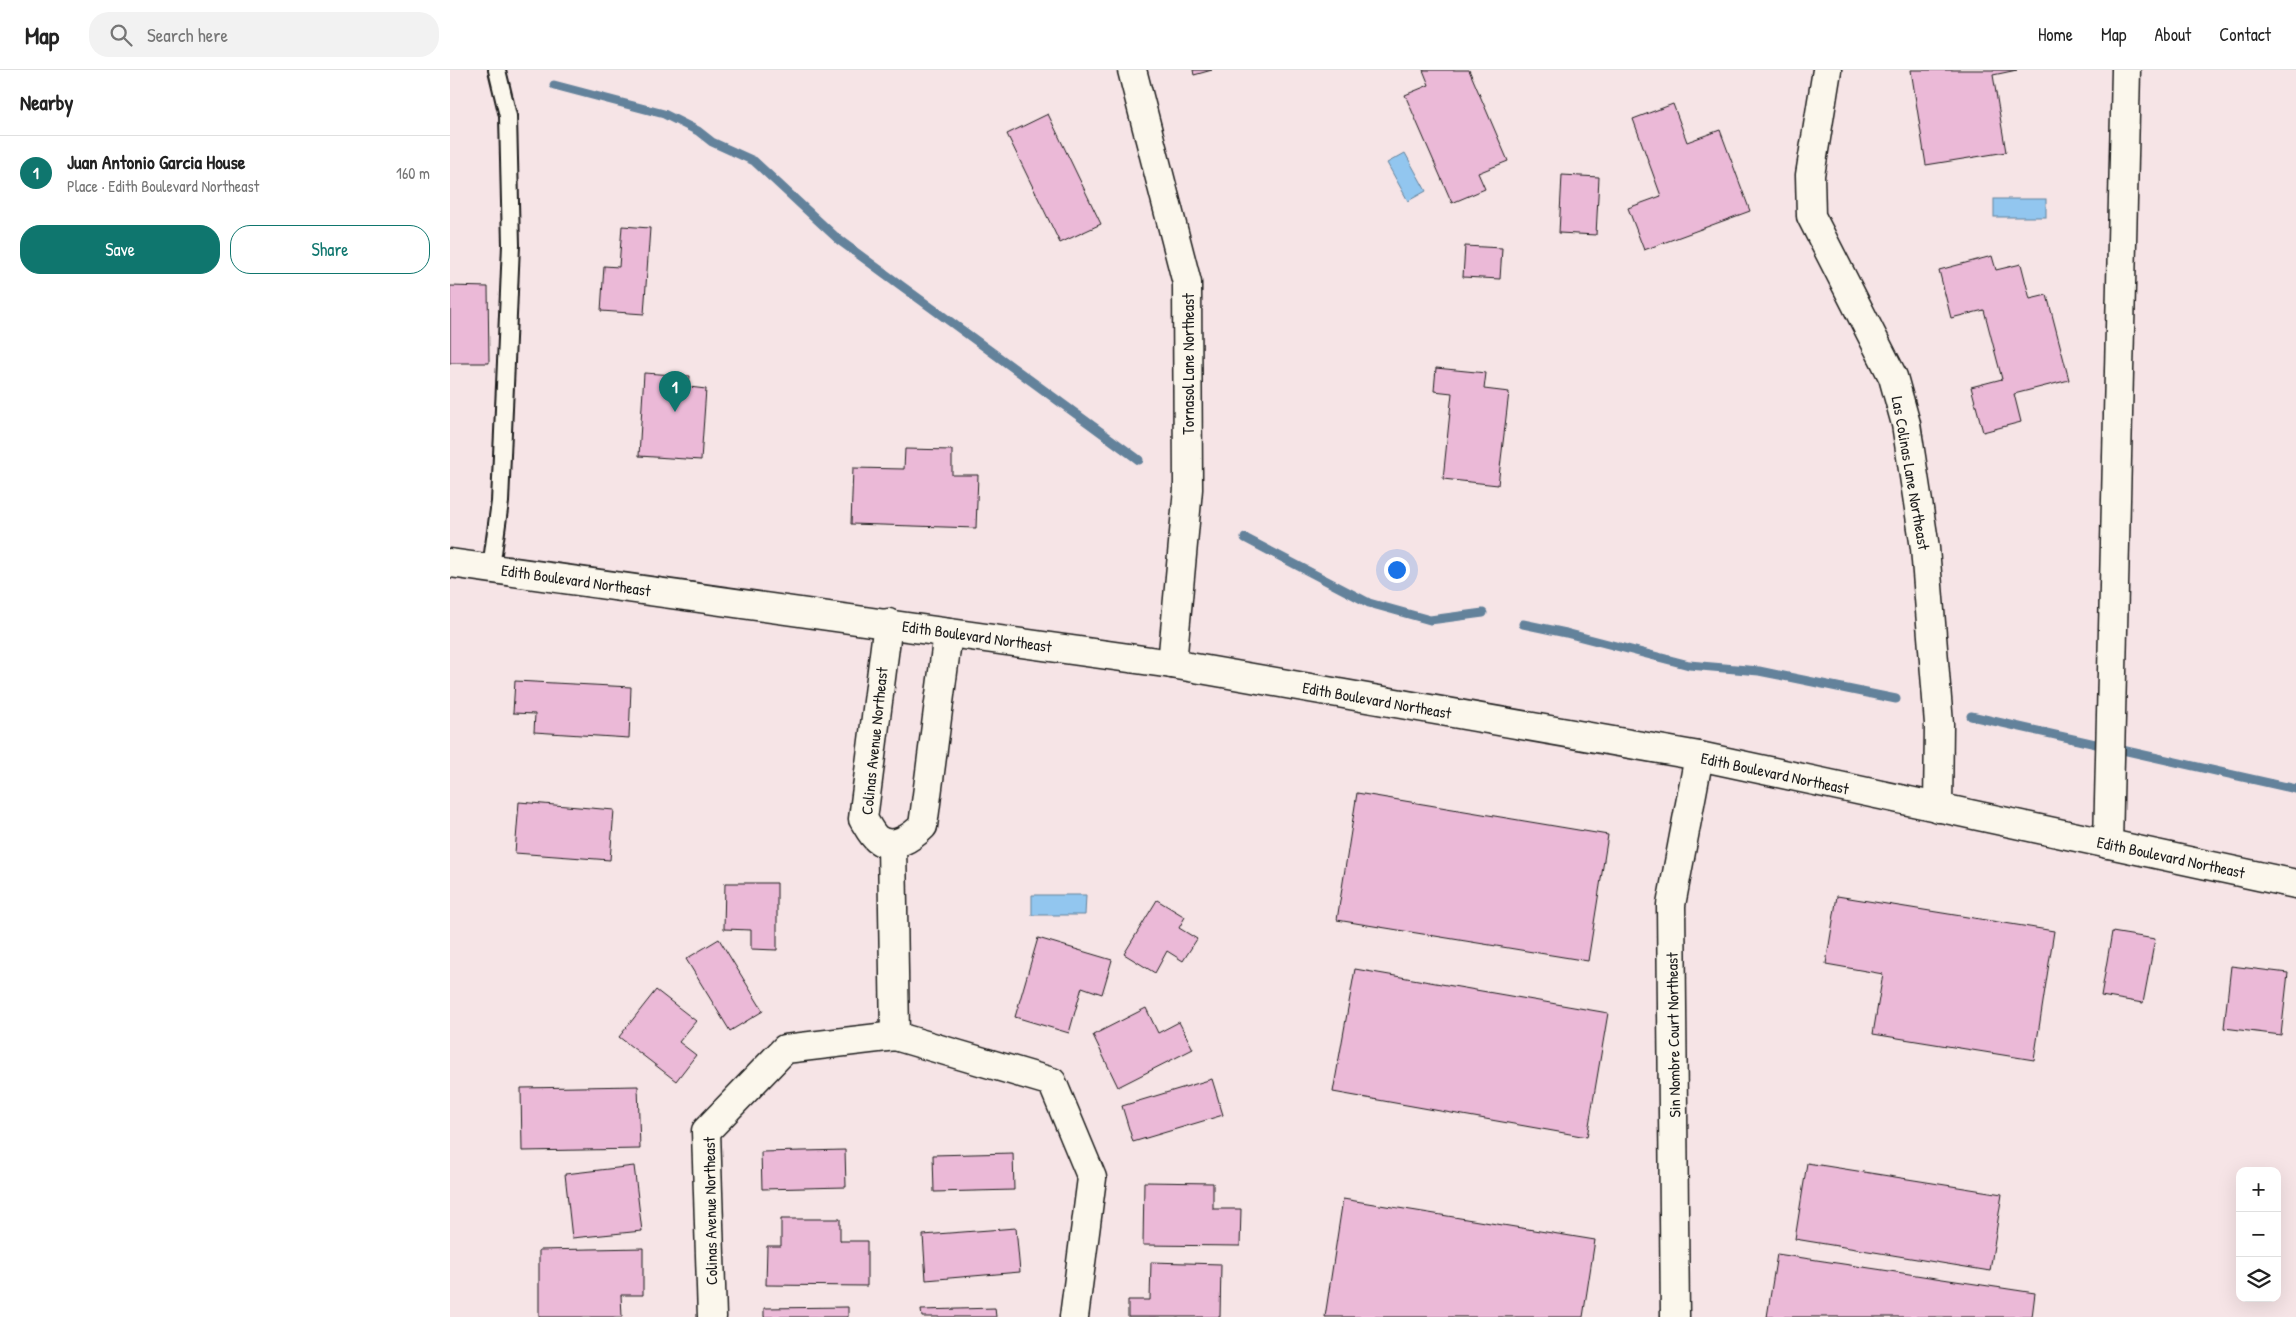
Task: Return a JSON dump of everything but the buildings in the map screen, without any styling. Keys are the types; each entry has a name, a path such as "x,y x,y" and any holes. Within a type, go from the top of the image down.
{"street":[{"name":"Tornasol Lane Northeast","path":"1132,70 1187,283 1188,489 1172,664"},
{"name":"Las Colinas Lane Northeast","path":"1827,70 1810,175 1811,216 1893,377 1906,424 1925,548 1939,724 1938,808"},
{"path":"2108,844 2126,70"},
{"name":"Edith Boulevard Northeast","path":"450,563 1172,664 1699,756 2296,884"},
{"name":"Colinas Avenue Northeast","path":"888,623 863,819 878,839 892,844"},
{"path":"948,633 923,826 911,838 892,844 895,1036 1052,1082 1092,1178 1074,1317"},
{"name":"Sin Nombre Court Northeast","path":"1675,1317 1671,905 1699,756"},
{"name":"Colinas Avenue Northeast","path":"712,1317 706,1131 785,1050 895,1036"}],"lane":[{"path":"491,568 500,502 511,245 508,116 497,70"}],"water":[{"path":"1405,153 1426,191 1408,201 1387,163"},
{"path":"1994,199 2046,199 2046,217 1994,217"},
{"path":"1032,895 1086,895 1085,915 1032,915"}],"waterway":[{"path":"554,85 664,114 698,131 712,142 754,161 839,240 1139,460"},
{"path":"1245,538 1369,603 1430,620 1483,613"},
{"path":"1523,624 1566,633 1689,665 1759,671 1896,699"},
{"path":"1971,716 2296,789"}],"place":[{"name":"Juan Antonio Garcia House","path":"675,412"}]}
